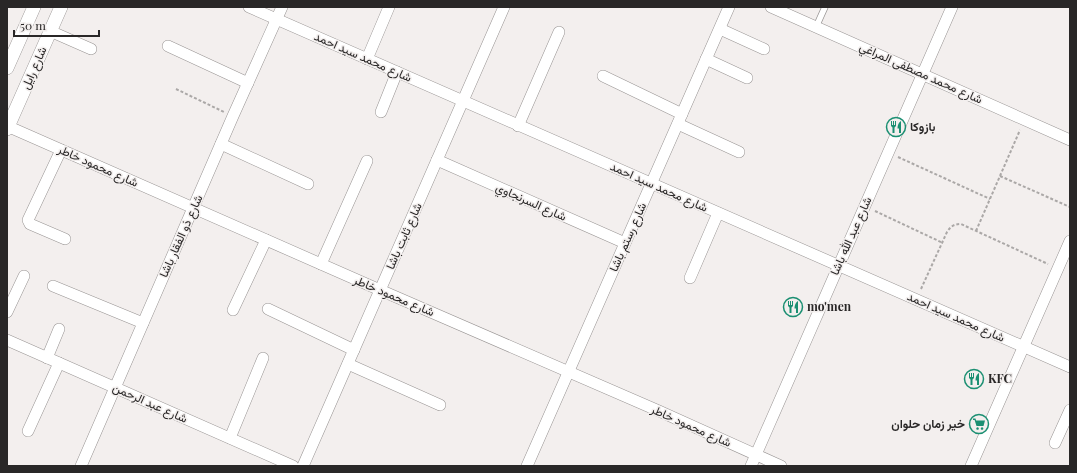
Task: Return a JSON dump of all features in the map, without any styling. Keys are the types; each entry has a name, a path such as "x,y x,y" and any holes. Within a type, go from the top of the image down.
{"street":[{"name":"شارع رايل","path":"7,127 61,7"},
{"name":"شارع محمد سيد احمد","path":"249,7 1070,367"},
{"name":"شارع ذو الفقار باشا","path":"81,466 282,7"},
{"path":"367,59 389,7"},
{"name":"شارع ثابت باشا","path":"303,466 504,7"},
{"name":"شارع رستم باشا","path":"531,465 569,372 729,7"},
{"name":"شارع محمد مصطفى المراغي","path":"771,7 1070,140"},
{"name":"شارع عبد الله باشا","path":"751,466 952,7"},
{"name":"شارع رايل","path":"7,68 31,8"},
{"path":"720,29 764,49"},
{"path":"50,31 91,49"},
{"path":"518,126 559,32"},
{"path":"168,46 248,82"},
{"path":"706,60 747,78"},
{"path":"381,112 397,72"},
{"path":"603,76 739,152"},
{"name":"شارع محمود خاطر","path":"7,127 781,466"},
{"path":"222,144 308,184"},
{"path":"61,150 28,220 30,224 65,239"},
{"name":"شارع السرنجاوي","path":"437,160 625,243"},
{"path":"321,264 367,161"},
{"path":"690,278 718,213"},
{"path":"233,310 266,240"},
{"path":"971,466 1070,241"},
{"path":"7,312 24,276"},
{"path":"53,286 143,323"},
{"path":"268,309 354,350"},
{"path":"47,358 59,329"},
{"name":"شارع عبد الرحمن","path":"7,340 294,466"},
{"path":"230,438 263,358"},
{"path":"28,431 59,363"},
{"path":"348,364 440,405"},
{"path":"1056,443 1070,410"}],"lane":[{"path":"816,27 826,7"}],"path":[{"path":"176,90 233,116"},
{"path":"976,231 1025,120"},
{"path":"888,152 990,200"},
{"path":"1000,176 1070,208"},
{"path":"864,207 942,243"},
{"path":"916,300 950,227 955,224 961,224 1058,268"}],"place":[{"name":"بازوكا","path":"896,127"},
{"name":"mo'men","path":"793,307"},
{"name":"KFC","path":"974,379"},
{"name":"خير زمان حلوان","path":"979,424"}]}
